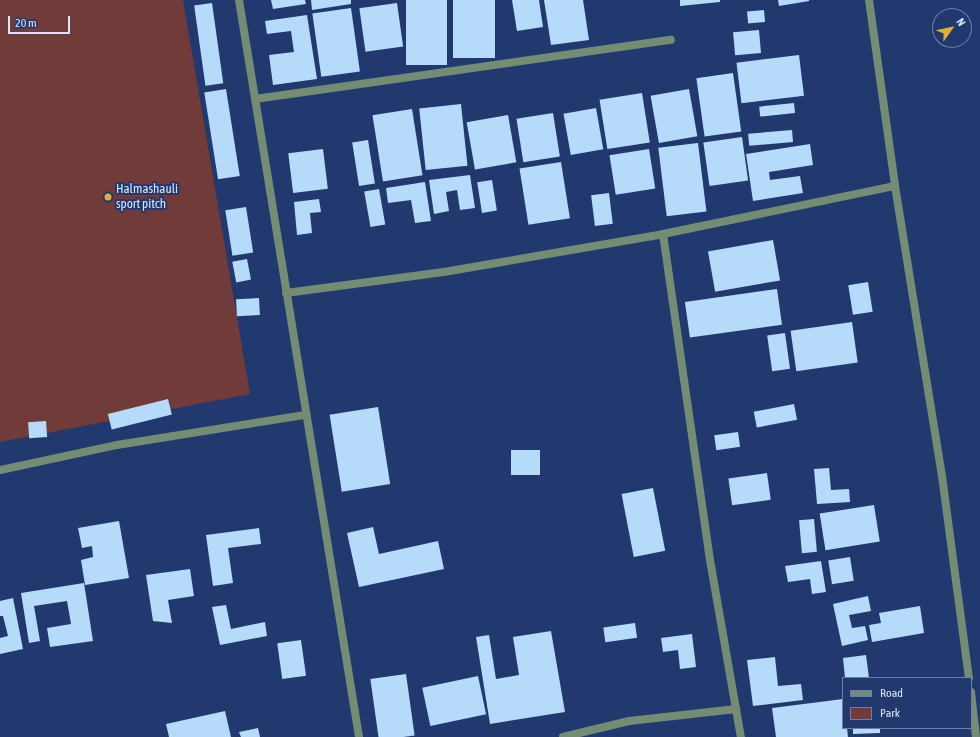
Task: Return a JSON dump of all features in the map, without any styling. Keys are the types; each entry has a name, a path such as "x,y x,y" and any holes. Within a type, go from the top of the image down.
{"street":[{"path":"240,0 255,99 272,189 304,415 358,737"},
{"path":"869,0 895,186 942,476 969,677"},
{"path":"255,99 671,40"},
{"path":"286,294 444,272 663,234 895,186"},
{"path":"663,234 676,335 741,737"},
{"path":"0,470 117,446 304,415"},
{"path":"972,701 976,737"},
{"path":"563,737 629,721 736,709"}],"green space":[{"name":"Halmashauli sport pitch","path":"0,0 183,0 250,394 0,442"}],"building":[{"path":"271,0 305,0 306,4 273,9"},
{"path":"311,0 351,0 351,4 312,10"},
{"path":"406,0 447,0 447,65 406,65"},
{"path":"453,0 495,0 495,58 453,58"},
{"path":"512,0 539,0 543,27 517,31"},
{"path":"544,0 583,0 589,40 551,45"},
{"path":"680,0 720,0 720,2 680,6"},
{"path":"778,0 809,0 809,1 779,6"},
{"path":"212,3 223,83 205,86 194,6"},
{"path":"397,3 403,47 365,52 359,8"},
{"path":"351,8 360,71 321,77 312,13"},
{"path":"764,10 765,22 748,23 747,11"},
{"path":"307,15 317,79 273,85 269,55 294,52 291,31 267,34 265,21"},
{"path":"759,30 761,53 735,55 733,32"},
{"path":"799,55 804,96 741,103 736,63"},
{"path":"733,73 741,131 705,137 696,78"},
{"path":"226,89 240,176 218,179 204,92"},
{"path":"689,89 697,136 659,143 651,96"},
{"path":"642,93 650,142 607,149 600,100"},
{"path":"794,103 795,113 760,117 759,107"},
{"path":"461,104 467,166 426,170 419,108"},
{"path":"596,108 603,149 571,155 564,114"},
{"path":"412,109 422,175 383,181 372,115"},
{"path":"553,113 560,156 523,162 516,119"},
{"path":"508,115 516,162 475,170 467,122"},
{"path":"792,130 793,142 749,146 748,134"},
{"path":"742,137 748,181 710,186 703,142"},
{"path":"368,140 375,183 359,186 352,143"},
{"path":"698,143 706,211 667,216 658,148"},
{"path":"810,144 813,165 769,172 770,180 800,176 803,193 753,201 746,154"},
{"path":"323,149 328,189 293,193 288,153"},
{"path":"649,149 655,189 616,195 609,155"},
{"path":"561,162 570,218 528,225 520,169"},
{"path":"470,175 475,208 460,210 457,190 446,192 449,211 434,214 429,180"},
{"path":"492,180 497,211 482,213 477,182"},
{"path":"425,182 431,221 415,223 411,200 388,203 386,188"},
{"path":"379,189 385,224 370,227 364,192"},
{"path":"609,193 613,224 595,226 591,195"},
{"path":"319,199 321,212 310,213 312,233 297,235 294,202"},
{"path":"246,207 253,252 232,256 225,210"},
{"path":"773,240 780,280 715,292 708,251"},
{"path":"247,259 251,280 236,282 232,262"},
{"path":"868,282 873,312 853,315 848,285"},
{"path":"777,289 782,325 690,338 685,302"},
{"path":"259,298 260,315 237,316 236,299"},
{"path":"852,322 858,363 796,371 791,331"},
{"path":"785,333 790,369 772,371 767,336"},
{"path":"168,399 172,415 112,430 108,414"},
{"path":"794,404 797,420 757,428 754,412"},
{"path":"378,407 390,484 342,492 330,415"},
{"path":"46,421 47,437 29,438 28,422"},
{"path":"738,432 740,447 716,450 714,435"},
{"path":"511,450 540,450 540,475 511,475"},
{"path":"829,468 831,490 849,489 850,502 817,504 814,469"},
{"path":"767,473 771,500 732,505 728,478"},
{"path":"653,488 665,551 634,557 622,494"},
{"path":"874,505 880,542 825,550 820,514"},
{"path":"814,519 817,552 802,553 799,520"},
{"path":"119,521 129,578 85,585 81,560 93,557 92,546 82,548 78,528"},
{"path":"373,527 379,554 438,541 444,569 359,587 347,533"},
{"path":"259,528 261,544 228,548 233,583 213,586 206,535"},
{"path":"850,557 854,581 832,584 828,560"},
{"path":"821,561 826,592 812,594 810,579 788,582 785,566"},
{"path":"190,569 194,596 168,600 172,623 153,621 146,575"},
{"path":"84,583 93,641 50,647 47,628 71,624 67,601 34,606 40,641 29,643 21,593"},
{"path":"868,596 871,611 849,615 852,628 865,626 868,640 842,646 833,604"},
{"path":"13,598 23,649 0,654 0,638 8,636 3,616 0,616 0,601"},
{"path":"226,605 231,629 265,622 267,636 220,645 212,607"},
{"path":"920,606 924,633 872,642 869,625 881,623 879,613"},
{"path":"635,623 637,638 605,642 603,627"},
{"path":"551,631 565,712 490,724 476,637 489,635 496,679 519,675 513,637"},
{"path":"692,634 696,667 680,669 678,650 663,652 661,638"},
{"path":"301,640 306,676 282,679 277,643"},
{"path":"866,655 869,677 845,677 843,658"},
{"path":"775,657 778,686 801,684 803,700 753,706 747,660"},
{"path":"406,674 415,735 379,737 370,679"},
{"path":"478,676 486,714 430,726 422,688"},
{"path":"842,699 842,729 847,729 848,737 776,737 772,708"},
{"path":"225,711 231,737 169,737 166,724"},
{"path":"258,728 260,737 241,737 239,732"},
{"path":"853,729 880,729 880,733 853,734"}],"place":[{"name":"Halmashauli sport pitch","path":"108,197"}]}
